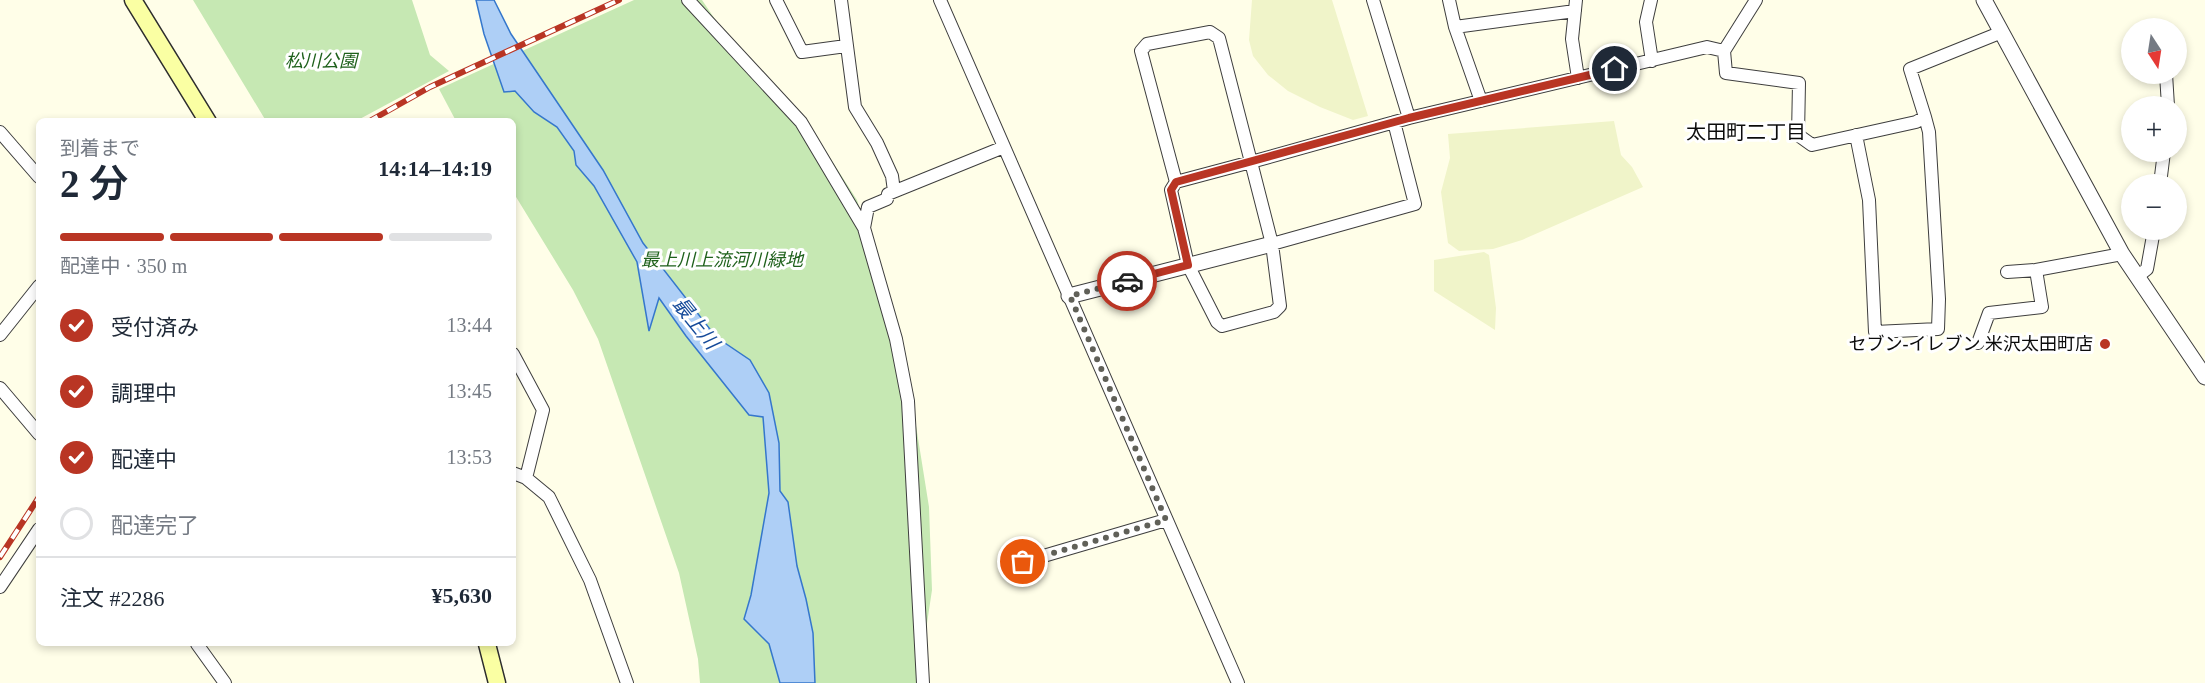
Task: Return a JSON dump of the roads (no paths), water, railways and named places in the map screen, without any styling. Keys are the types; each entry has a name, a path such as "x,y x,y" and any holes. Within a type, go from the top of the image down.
{"main road":[{"path":"133,0 203,118"},
{"path":"488,646 497,683"}],"street":[{"path":"688,0 801,122 864,228 896,339 908,401 923,683"},
{"path":"777,0 802,52 846,46"},
{"path":"841,0 855,107 877,143 892,176 894,191"},
{"path":"940,0 1238,683"},
{"path":"1372,0 1409,118"},
{"path":"1449,0 1455,27 1481,101"},
{"path":"1651,0 1646,22 1652,60"},
{"path":"1756,0 1724,51 1726,73 1799,83 1798,135 1812,145 1916,122 1925,117"},
{"path":"1984,0 2122,254 2205,377"},
{"path":"1455,27 1575,6 1572,39 1578,78"},
{"path":"1176,182 1141,51 1147,44 1210,32 1219,38 1251,162 1272,243 1280,306 1274,312 1222,326 1216,322 1188,265 1171,190 1176,182 1251,162 1409,118 1707,47 1724,51"},
{"path":"1856,135 1869,200 1875,332 1938,329 1939,299 1929,132 1910,69 2002,32"},
{"path":"1070,296 1415,204 1394,122"},
{"path":"0,132 36,174"},
{"path":"864,228 868,207 887,200 888,194 1005,147"},
{"path":"2138,276 2147,269 2152,240"},
{"path":"2007,272 2036,270 2122,254"},
{"path":"1978,343 1989,313 2042,307 2036,270"},
{"path":"0,335 36,290"},
{"path":"516,360 543,410 526,478"},
{"path":"0,388 36,430"},
{"path":"516,474 526,478 549,497 590,580 627,683"},
{"path":"1023,562 1166,520"},
{"path":"0,588 36,534"},
{"path":"198,646 225,683"}],"water":[{"name":"最上川","path":"476,0 494,0 511,34 603,170 643,243 716,337 750,360 769,393 779,443 780,491 788,502 797,566 813,633 815,683 780,683 769,644 744,619 751,595 769,493 763,417 749,415 659,298 649,331 637,262 594,186 576,165 574,151 557,127 534,112 515,91 504,92 484,34"}],"railway":[{"path":"375,118 430,87 619,0"},
{"path":"0,557 36,502"}],"place":[{"name":"セブン-イレブン 米沢太田町店","path":"2105,344"}],"district":[{"name":"太田町二丁目","path":"1746,132"}],"park label":[{"name":"松川公園","path":"321,61"},
{"name":"最上川上流河川緑地","path":"722,260"}]}
